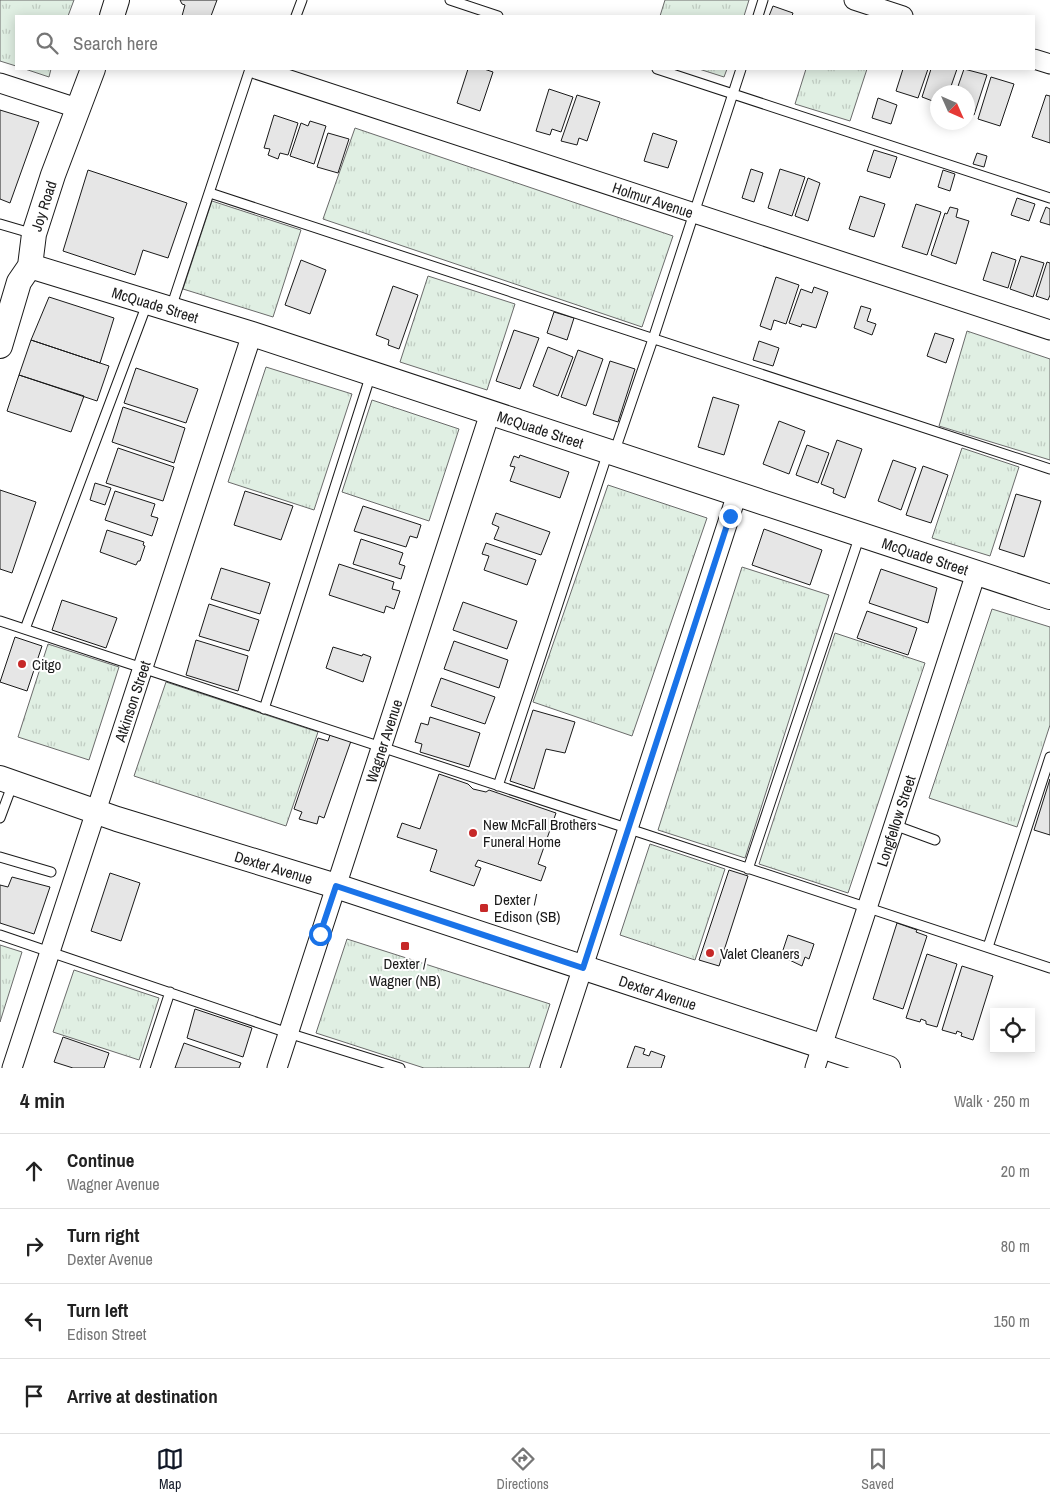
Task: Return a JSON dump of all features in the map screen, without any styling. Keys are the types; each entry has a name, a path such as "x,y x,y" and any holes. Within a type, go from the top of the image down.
{"street":[{"path":"112,15 117,0"},
{"path":"854,0 900,15"},
{"path":"1035,59 1050,64"},
{"name":"Joy Road","path":"0,346 19,282 30,266 34,234 66,137 93,70"},
{"name":"Holmur Avenue","path":"263,70 277,72 1050,330"},
{"path":"0,83 77,108"},
{"name":"McQuade Street","path":"30,266 252,334 1050,597"},
{"name":"Atkinson Street","path":"12,1068 252,334"},
{"name":"Wagner Avenue","path":"276,1068 490,413"},
{"path":"550,1068 737,494"},
{"name":"Longfellow Street","path":"819,1057 976,573"},
{"name":"Dexter Avenue","path":"6,780 117,819 336,886 583,968 819,1057 888,1068"}],"lane":[{"path":"296,15 302,0"},
{"path":"450,0 495,15"},
{"path":"758,15 763,0"},
{"path":"170,308 250,70"},
{"path":"659,70 1050,198"},
{"path":"498,786 611,453 653,339 741,70"},
{"path":"210,193 1050,469"},
{"path":"0,224 34,234"},
{"path":"25,630 148,301"},
{"path":"264,709 371,374"},
{"path":"748,869 860,535"},
{"path":"0,621 143,670 1050,968"},
{"path":"988,947 1009,895 1010,866 1050,757"},
{"path":"0,818 6,780"},
{"path":"894,826 936,840"},
{"path":"0,857 51,872"},
{"path":"0,935 288,1033 400,1068"},
{"path":"145,1068 170,992"}],"green space":[{"path":"0,0 74,0 68,15 15,15 15,66 0,61"},
{"path":"665,0 749,0 744,15 660,15"},
{"path":"28,70 51,70 49,77"},
{"path":"702,70 727,70 724,77"},
{"path":"806,70 867,70 850,121 795,104"},
{"path":"355,128 673,236 642,327 323,219"},
{"path":"212,201 301,230 273,317 183,289"},
{"path":"428,276 515,304 487,390 400,362"},
{"path":"967,331 1050,359 1050,460 939,426"},
{"path":"266,367 352,394 314,510 228,482"},
{"path":"372,400 459,429 429,521 342,492"},
{"path":"962,448 1019,467 990,556 932,538"},
{"path":"608,485 707,518 632,736 533,702"},
{"path":"742,567 829,595 745,858 658,830"},
{"path":"992,609 1050,627 1050,725 1017,827 929,798"},
{"path":"835,633 925,663 848,893 759,864"},
{"path":"48,644 119,667 89,760 18,737"},
{"path":"166,682 318,732 286,826 134,776"},
{"path":"650,844 725,869 695,960 620,935"},
{"path":"347,939 550,1004 529,1068 424,1068 316,1033"},
{"path":"0,945 22,952 0,1022"},
{"path":"74,970 159,998 139,1060 53,1032"}],"building":[{"path":"180,0 217,0 211,15 182,15 185,5"},
{"path":"773,6 793,13 792,15 769,15"},
{"path":"468,70 487,70 493,72 480,111 457,103"},
{"path":"903,70 928,70 918,98 896,91"},
{"path":"931,70 957,70 951,85 930,85 930,100 922,97"},
{"path":"964,70 987,75 975,112 975,85 958,85"},
{"path":"991,77 1014,84 1000,126 978,119"},
{"path":"549,89 573,97 561,132 552,129 550,135 536,131"},
{"path":"577,95 600,102 587,141 579,138 577,145 561,141"},
{"path":"1046,95 1050,96 1050,143 1032,137"},
{"path":"878,98 897,105 891,124 872,118"},
{"path":"0,110 39,122 10,203 0,199"},
{"path":"274,115 298,123 288,155 280,153 278,159 268,155 270,149 264,148"},
{"path":"310,121 326,126 314,164 290,156 301,123 308,126"},
{"path":"328,133 349,139 338,173 317,167"},
{"path":"653,133 677,141 668,168 644,161"},
{"path":"874,150 897,157 890,178 867,171"},
{"path":"977,153 987,156 984,167 973,164"},
{"path":"751,169 763,173 754,202 742,198"},
{"path":"780,169 805,177 792,216 768,208"},
{"path":"88,170 187,203 168,258 143,250 135,275 63,251"},
{"path":"943,170 955,174 950,191 938,187"},
{"path":"808,178 820,183 808,221 795,216"},
{"path":"860,196 885,204 874,237 849,229"},
{"path":"1017,198 1035,204 1029,221 1011,215"},
{"path":"916,204 941,212 927,255 902,247"},
{"path":"950,207 958,209 956,217 969,221 956,264 931,255 945,213 947,214"},
{"path":"1046,207 1050,209 1050,225 1040,222"},
{"path":"992,252 1016,260 1008,288 983,280"},
{"path":"1021,256 1044,263 1033,297 1010,289"},
{"path":"301,260 326,270 310,314 285,305"},
{"path":"1047,262 1050,263 1050,295 1048,300 1036,296"},
{"path":"776,277 799,285 786,324 774,320 771,330 760,326"},
{"path":"393,286 418,295 399,349 388,345 389,340 376,335"},
{"path":"814,287 828,292 816,328 802,324 801,327 789,323 801,289 812,293"},
{"path":"49,297 114,318 100,363 31,340"},
{"path":"861,306 871,309 867,321 876,324 872,335 854,328"},
{"path":"554,312 574,318 567,340 547,333"},
{"path":"514,330 539,338 520,389 496,381"},
{"path":"935,333 954,339 946,363 927,356"},
{"path":"31,340 109,366 97,401 19,375"},
{"path":"759,341 779,348 773,366 753,360"},
{"path":"548,347 573,357 558,396 533,386"},
{"path":"578,350 603,359 586,406 561,397"},
{"path":"610,361 635,369 618,422 593,414"},
{"path":"136,368 198,389 186,423 124,403"},
{"path":"19,375 84,396 71,432 7,411"},
{"path":"713,397 739,405 724,455 698,447"},
{"path":"123,407 185,428 174,463 112,442"},
{"path":"779,421 805,431 789,474 763,464"},
{"path":"837,440 862,449 845,498 833,493 834,489 821,484"},
{"path":"807,445 829,453 818,483 796,475"},
{"path":"118,448 174,467 163,501 106,483"},
{"path":"520,455 569,472 560,498 510,481 515,467 510,466 514,456 519,458"},
{"path":"893,460 916,468 901,510 878,501"},
{"path":"923,466 948,475 931,523 906,515"},
{"path":"95,483 111,488 105,505 90,500"},
{"path":"0,490 36,502 12,573 0,569"},
{"path":"115,491 155,504 151,516 158,518 152,536 105,520"},
{"path":"245,491 293,506 281,540 234,525"},
{"path":"1016,494 1041,501 1024,557 999,549"},
{"path":"363,506 421,525 417,538 410,536 406,547 354,531"},
{"path":"496,513 550,532 541,555 494,539 499,527 492,524"},
{"path":"764,529 822,550 810,585 752,565"},
{"path":"107,530 144,542 143,545 145,546 140,561 136,565 100,552"},
{"path":"361,539 403,553 399,564 405,566 401,579 353,564"},
{"path":"486,543 536,560 527,585 484,570 489,556 482,554"},
{"path":"339,564 394,582 392,589 400,591 394,609 386,606 384,613 329,595"},
{"path":"221,568 270,583 260,614 211,599"},
{"path":"881,569 937,588 928,623 869,603"},
{"path":"62,600 117,618 106,648 52,630"},
{"path":"463,602 517,621 507,649 453,630"},
{"path":"209,604 259,620 249,651 199,636"},
{"path":"867,611 917,628 908,655 857,638"},
{"path":"15,637 42,646 27,691 0,682"},
{"path":"196,640 248,656 238,691 186,675"},
{"path":"454,641 508,660 499,688 444,669"},
{"path":"333,647 371,657 363,682 326,668"},
{"path":"441,678 495,697 485,724 431,706"},
{"path":"533,710 575,722 565,753 546,749 534,789 510,781"},
{"path":"430,717 480,733 469,767 420,752 422,744 415,742 421,723 428,725"},
{"path":"330,735 351,741 324,818 319,816 317,824 299,819 302,812 294,809 318,738 328,741"},
{"name":"New McFall Brothers Funeral Home","path":"439,774 468,784 473,789 486,792 489,790 556,813 538,864 546,867 541,881 478,860 475,866 481,868 474,886 430,871 437,850 397,837 402,823 420,829"},
{"path":"1050,779 1050,835 1034,830"},
{"path":"729,870 748,876 719,966 699,960"},
{"path":"110,873 140,883 121,941 91,931"},
{"path":"12,877 50,887 34,934 0,923 0,885 8,887"},
{"path":"897,923 917,930 916,932 927,936 903,1009 873,999"},
{"path":"788,935 814,944 809,959 805,957 802,966 781,956"},
{"path":"927,954 957,964 937,1027 926,1024 926,1021 921,1019 920,1022 906,1018"},
{"path":"962,966 993,976 973,1040 961,1036 962,1033 957,1031 956,1034 942,1030"},
{"path":"195,1009 252,1028 243,1057 187,1038"},
{"path":"63,1037 109,1053 104,1068 73,1068 54,1062"},
{"path":"184,1043 241,1063 239,1068 175,1068"},
{"path":"635,1046 645,1049 643,1054 649,1056 651,1051 665,1056 661,1068 627,1068"}],"place":[{"name":"Citgo","path":"22,664"},
{"name":"New McFall Brothers Funeral Home","path":"473,833"},
{"name":"Dexter / Edison (SB)","path":"484,908"},
{"name":"Dexter / Wagner (NB)","path":"405,946"},
{"name":"Valet Cleaners","path":"710,953"}],"route":[{"path":"320,934 336,886 583,968 730,516"}]}
